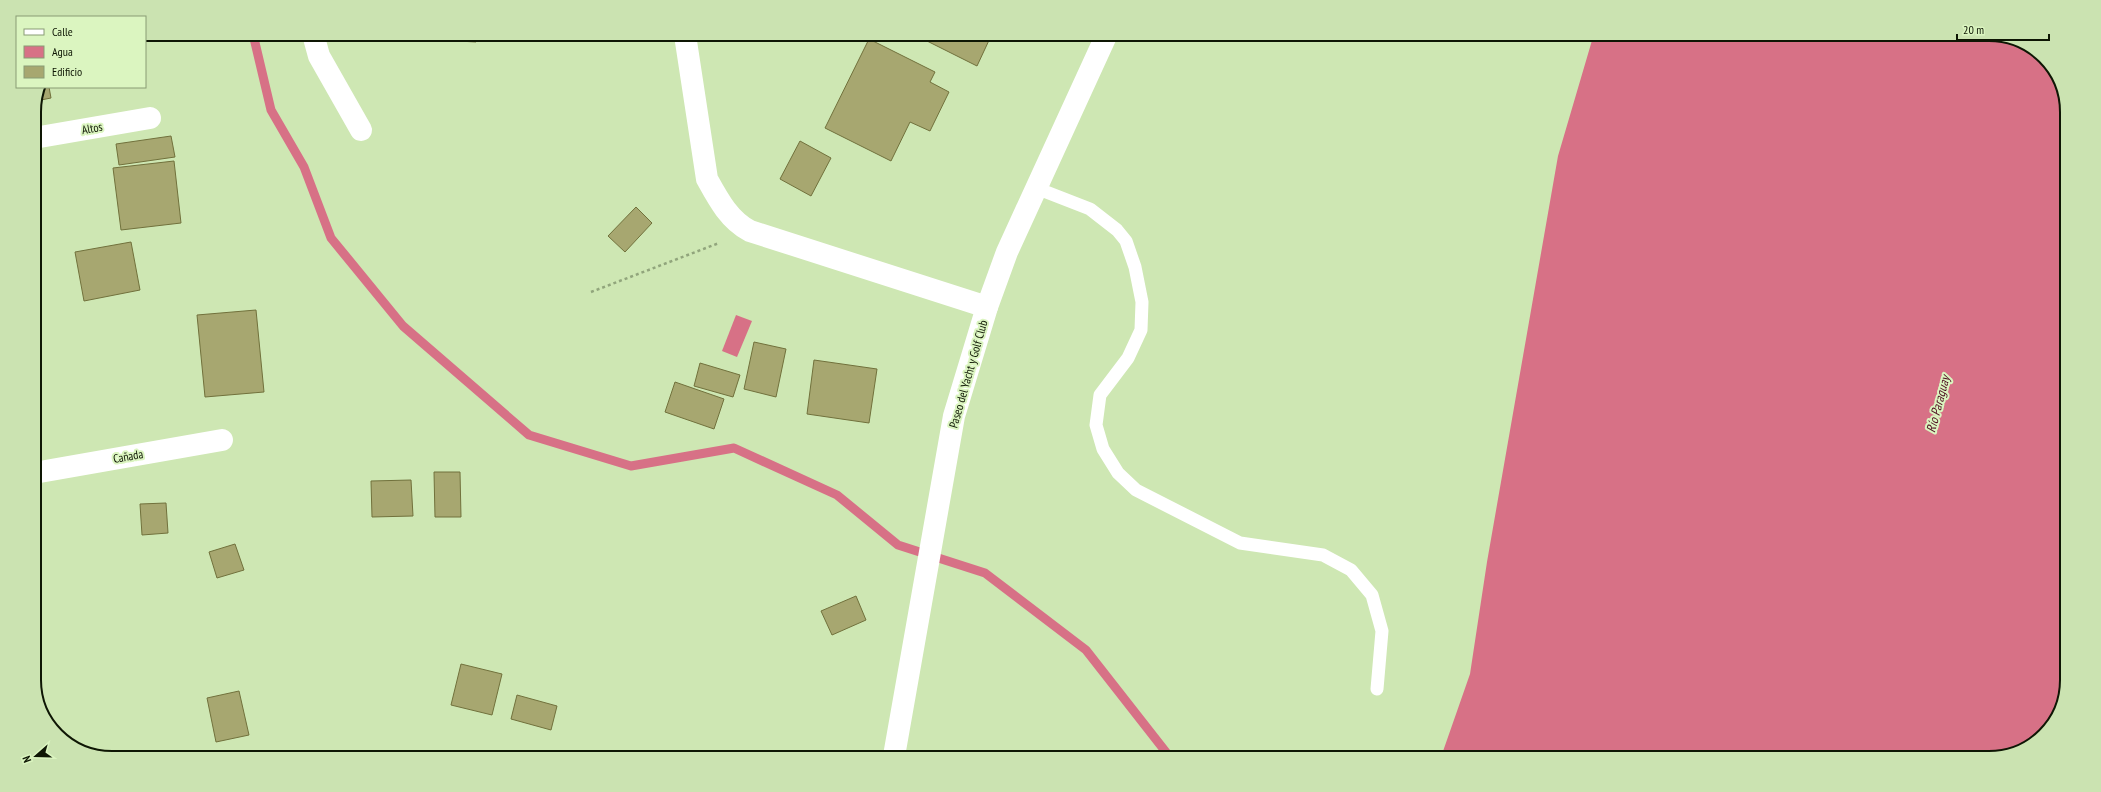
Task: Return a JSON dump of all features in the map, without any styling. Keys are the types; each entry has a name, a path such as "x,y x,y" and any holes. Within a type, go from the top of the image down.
{"street":[{"path":"315,41 319,56 361,130"},
{"path":"686,41 708,179 726,210 740,226 750,231 987,307"},
{"name":"Paseo del Yacht y Golf Club","path":"895,751 954,416 987,307 1007,252 1104,41"},
{"name":"Altos","path":"41,137 150,118"},
{"name":"Cañada","path":"41,472 222,440"}],"lane":[{"path":"1036,188 1090,210 1118,230 1126,241 1135,267 1142,302 1141,330 1128,358 1100,395 1096,425 1103,449 1118,473 1136,490 1240,543 1324,555 1351,570 1372,595 1382,631 1378,688"}],"path":[{"path":"591,292 750,231"}],"water":[{"name":"Río Paraguay","path":"1592,41 1994,41 2003,42 2020,48 2032,56 2045,69 2055,85 2060,107 2060,680 2058,698 2053,711 2045,723 2032,736 2016,746 2007,749 1989,751 1443,751 1470,674 1487,562 1558,156"},
{"path":"736,315 752,321 737,357 722,351"}],"building":[{"path":"868,41 873,41 935,72 930,82 949,92 930,131 910,122 891,161 825,128"},
{"path":"927,41 989,41 977,66"},
{"path":"45,88 49,88 51,98 42,100"},
{"path":"171,136 175,157 119,165 116,144"},
{"path":"800,141 831,158 811,196 780,179"},
{"path":"174,161 181,223 121,230 113,168"},
{"path":"636,207 652,223 625,252 608,236"},
{"path":"131,242 140,290 84,301 75,252"},
{"path":"256,310 264,392 205,397 197,315"},
{"path":"754,342 786,349 776,397 744,389"},
{"path":"814,360 877,369 869,423 807,414"},
{"path":"700,363 740,375 733,397 694,386"},
{"path":"675,382 724,399 714,429 665,412"},
{"path":"434,472 460,472 461,517 435,517"},
{"path":"411,480 413,516 372,517 371,481"},
{"path":"166,503 168,533 142,535 140,504"},
{"path":"235,544 244,570 217,578 209,552"},
{"path":"856,596 866,620 832,635 821,611"},
{"path":"461,664 502,674 492,715 451,705"},
{"path":"239,691 249,735 216,742 207,698"},
{"path":"517,695 557,706 551,730 511,719"}],"waterway":[{"path":"255,41 271,110 304,167 331,238 403,326 529,435 631,466 734,448 837,495 898,545 985,573 1086,650 1165,751"}]}
